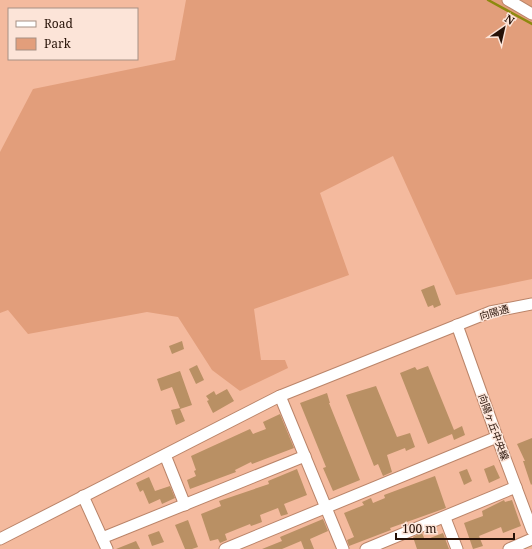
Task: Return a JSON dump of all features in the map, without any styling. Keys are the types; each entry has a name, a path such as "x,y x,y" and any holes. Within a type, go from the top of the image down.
{"street":[{"path":"508,0 532,14"},
{"name":"向陽通","path":"0,539 280,396 490,312 532,304"},
{"name":"向陽ヶ丘中央線","path":"457,325 532,530"},
{"path":"280,396 343,549"},
{"path":"225,549 497,437"},
{"path":"165,455 185,505"},
{"path":"102,538 305,456"},
{"path":"366,549 445,518 516,487"},
{"path":"83,496 107,549"},
{"path":"445,518 457,549"},
{"path":"509,549 532,539"}],"green space":[{"path":"186,0 532,0 532,279 456,295 393,156 320,193 349,275 254,309 261,360 285,360 288,368 240,391 212,370 178,317 147,312 28,334 8,310 0,313 0,152 33,89 175,60"}],"building":[{"path":"434,285 441,305 434,308 433,305 428,307 421,290"},
{"path":"182,341 184,349 172,354 169,346"},
{"path":"197,365 204,380 196,384 189,369"},
{"path":"428,366 454,430 462,426 465,435 454,440 452,434 428,444 400,373 415,367 417,370"},
{"path":"180,371 192,405 180,409 185,421 176,425 171,410 180,408 172,387 161,391 157,379"},
{"path":"376,386 397,437 410,433 415,447 406,451 405,448 387,455 392,472 383,476 378,464 374,466 346,395"},
{"path":"227,389 234,401 213,413 207,401 209,400 206,396 214,391 216,395"},
{"path":"327,393 329,403 360,480 333,491 323,468 326,467 300,403"},
{"path":"280,414 294,448 252,464 251,462 235,470 236,472 190,489 187,480 196,476 194,471 196,470 191,456 250,429 253,434 266,429 263,422"},
{"path":"532,438 531,485 523,461 525,461 517,444"},
{"path":"494,465 500,478 489,483 484,469"},
{"path":"297,469 307,495 284,504 288,514 281,516 278,508 260,515 262,522 251,526 250,524 225,534 227,540 220,543 218,539 210,541 201,514 221,506 219,501 269,484 268,481"},
{"path":"467,469 472,481 464,485 459,472"},
{"path":"435,476 446,508 390,528 391,530 349,546 347,540 354,537 344,513 364,505 362,502 371,498 373,503 385,498 384,495"},
{"path":"149,477 155,491 170,486 175,498 162,504 160,499 149,504 143,490 140,492 136,483"},
{"path":"504,500 505,502 512,500 521,526 503,533 501,527 479,536 483,546 473,549 464,523 483,516 482,511"},
{"path":"323,519 328,531 310,539 314,549 304,549 301,541 282,549 262,549 282,541 280,537"},
{"path":"188,520 198,547 192,549 185,549 175,525"},
{"path":"159,531 164,542 152,546 148,535"},
{"path":"422,533 425,540 443,533 449,549 417,549 413,537"},
{"path":"136,541 140,549 116,549"}],"waterway":[{"path":"488,0 532,24"}]}
